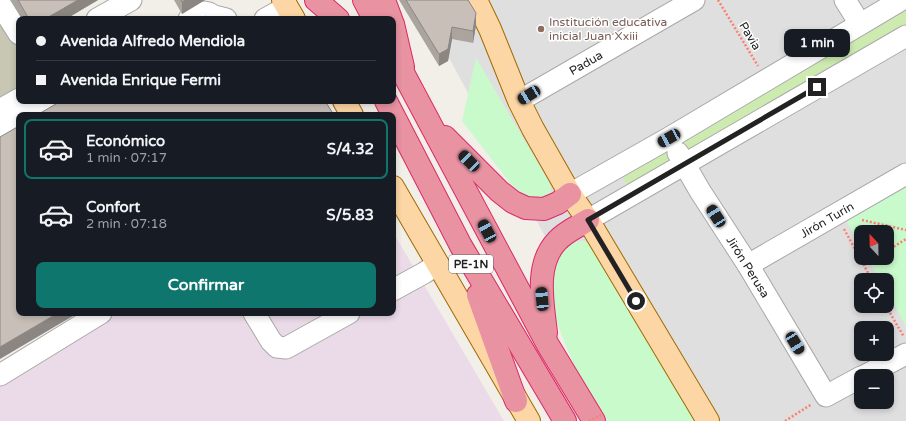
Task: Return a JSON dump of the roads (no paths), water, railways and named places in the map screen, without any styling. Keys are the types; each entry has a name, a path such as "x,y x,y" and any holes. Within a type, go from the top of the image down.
{"highway":[{"path":"316,0 335,16"},
{"path":"335,0 343,16"},
{"path":"364,0 372,16"},
{"path":"384,0 390,16"},
{"path":"396,36 406,78"},
{"name":"PE-1N","path":"396,60 548,345 597,418"},
{"path":"428,119 499,191 513,202 526,208 544,210 570,194"},
{"name":"PE-1N","path":"396,120 461,246 565,421"},
{"path":"548,345 542,290 544,269 548,255 556,242 567,232 588,220"},
{"path":"461,246 516,401"}],"main road":[{"path":"476,0 490,29 519,101 533,129 570,194 588,220 708,421"},
{"path":"396,192 529,421"}],"street":[{"path":"102,16 131,0"},
{"name":"Padua","path":"519,101 694,0"},
{"path":"845,0 860,24"},
{"path":"570,194 669,138 901,0"},
{"path":"0,4 16,29"},
{"path":"272,16 288,9"},
{"path":"194,16 204,12 214,16"},
{"path":"588,220 906,36"},
{"path":"0,110 16,101"},
{"path":"33,112 46,104"},
{"path":"0,131 16,122"},
{"name":"Jirón Perusa","path":"669,138 700,191 748,265 826,396 854,381"},
{"name":"Jirón Turín","path":"748,265 906,174"},
{"path":"396,288 424,274 438,264"},
{"path":"0,375 96,316"},
{"path":"256,316 271,341 277,347 286,348 344,316"},
{"path":"877,369 906,354"}],"place":[{"name":"Institución educativa inicial Juan Xxiii","path":"541,29"}]}
